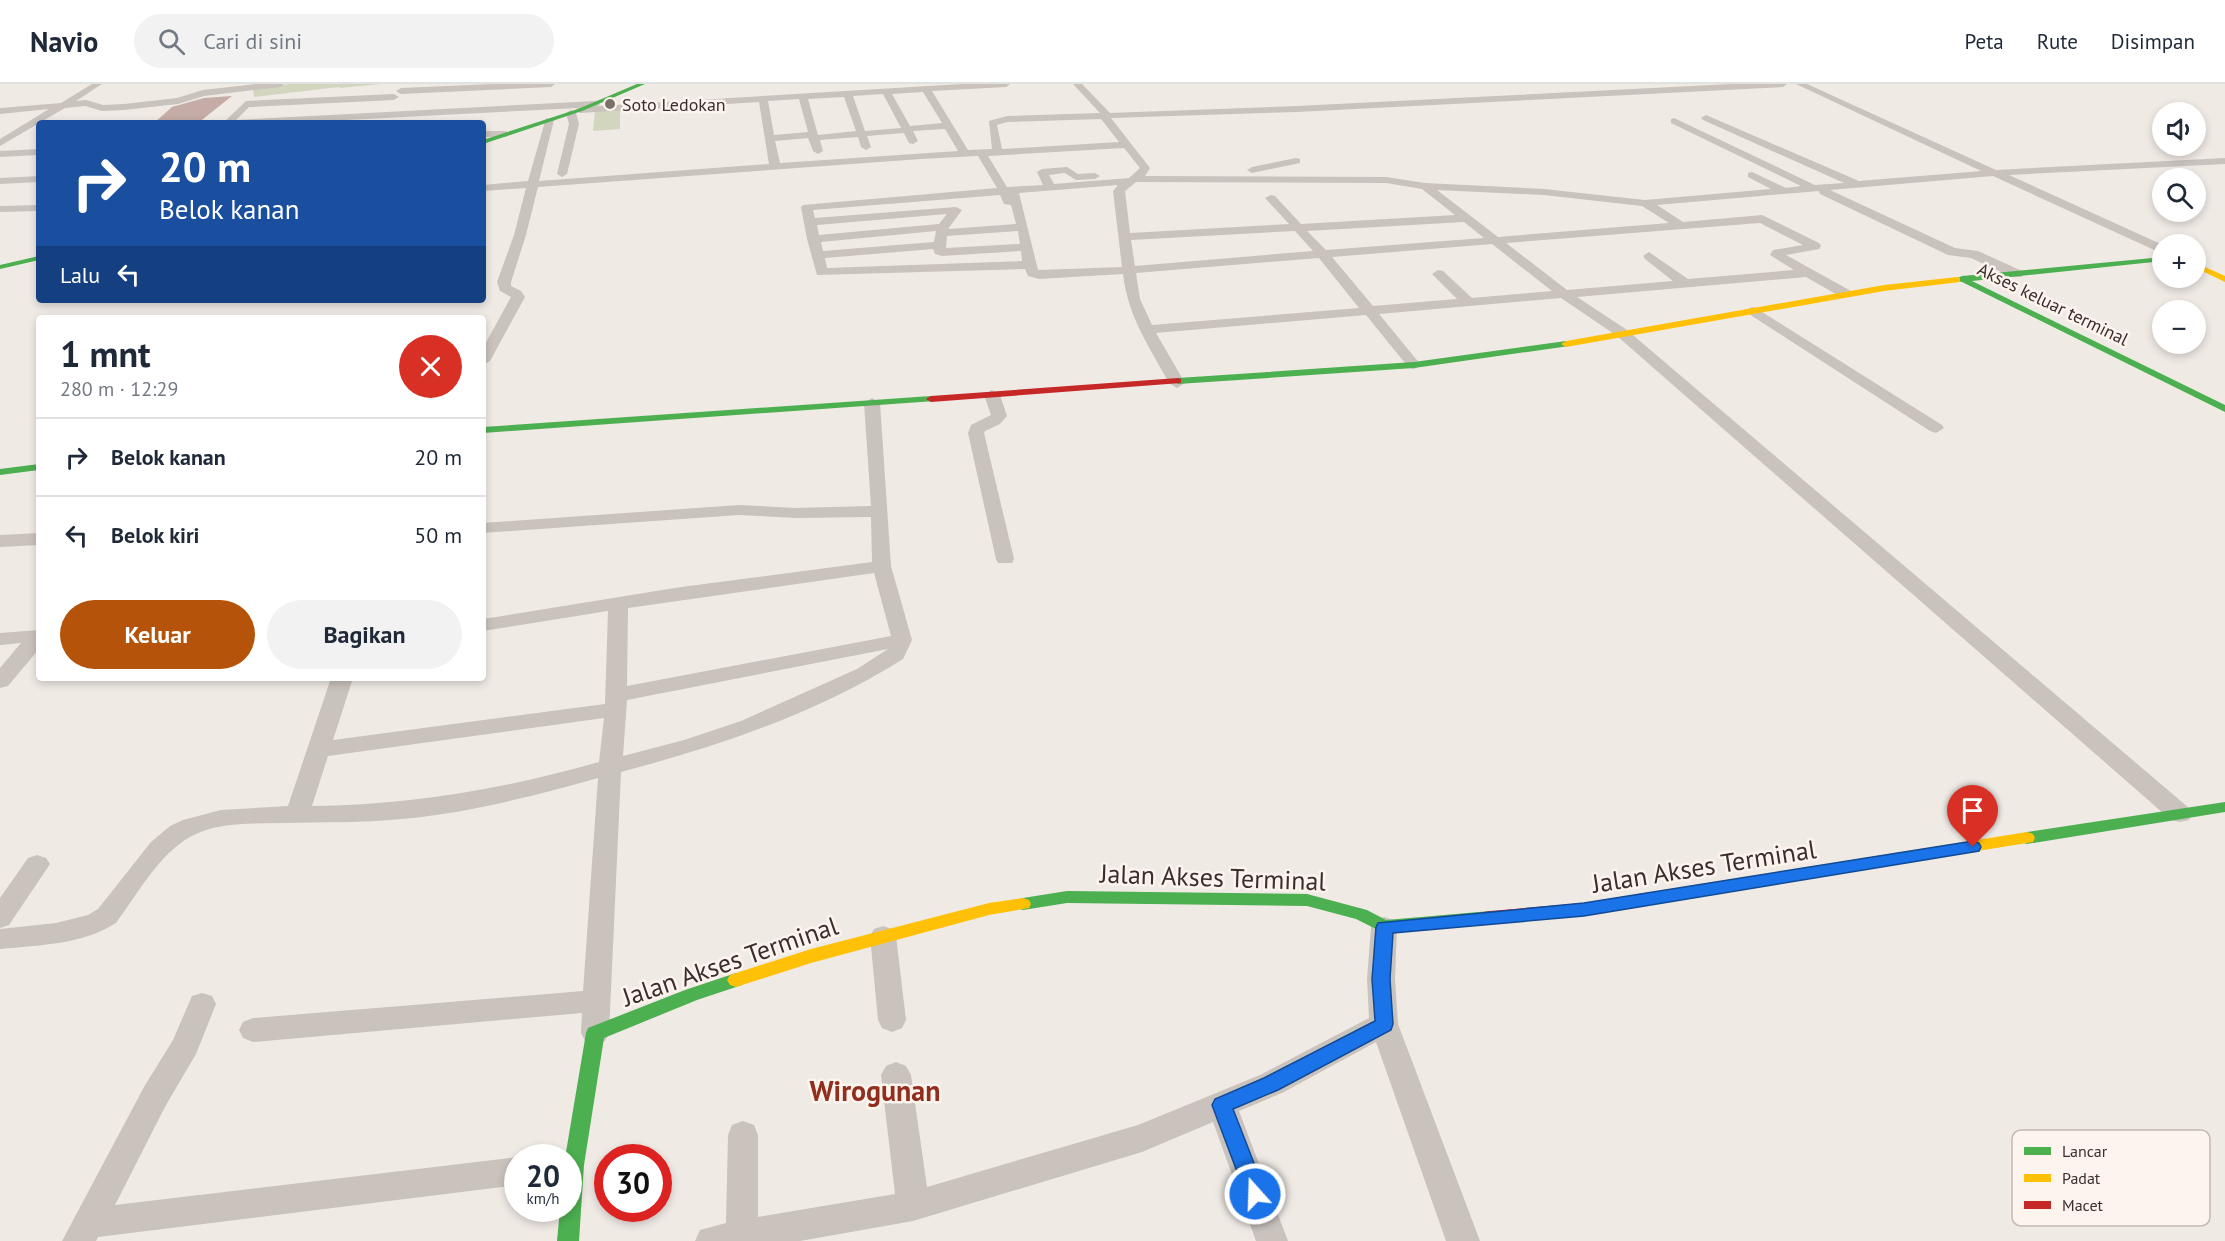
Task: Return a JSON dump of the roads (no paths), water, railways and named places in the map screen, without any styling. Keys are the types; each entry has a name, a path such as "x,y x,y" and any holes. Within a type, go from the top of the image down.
{"street":[{"path":"40,120 98,84"},
{"path":"0,111 86,103 102,108 124,107 178,101 203,93 280,84"},
{"path":"527,106 535,84"},
{"path":"231,120 246,104 401,91 551,84"},
{"path":"486,141 575,112 642,84"},
{"path":"575,112 722,97 803,96 1006,84"},
{"path":"1077,84 1106,115 1145,168 1119,191 1133,299 1147,330 1177,383"},
{"path":"998,152 992,123 997,120 1298,110 1782,84"},
{"path":"1800,84 2152,245"},
{"path":"926,89 964,154"},
{"path":"367,120 401,91"},
{"path":"886,91 921,156"},
{"path":"848,93 860,134 871,160"},
{"path":"759,96 775,167"},
{"path":"803,96 822,164"},
{"path":"286,120 479,108 595,104"},
{"path":"471,120 479,108"},
{"path":"562,174 575,112"},
{"path":"1706,118 1859,186"},
{"path":"486,356 518,297 505,288 504,282 535,198 532,184 549,120"},
{"path":"1674,121 1952,252 1978,255 2017,274"},
{"path":"0,143 36,122"},
{"path":"769,138 860,134 948,126"},
{"path":"0,135 36,133"},
{"path":"486,134 506,134"},
{"path":"486,188 921,156 1126,145"},
{"path":"0,154 36,152"},
{"path":"981,153 1010,193 1019,228 1027,247 1029,265 1035,274 1129,270 1757,218 1767,220 1815,246 1775,254 1846,294"},
{"path":"1216,177 1296,161"},
{"path":"1050,187 1042,172 1067,170 1076,177 1386,180 1425,186 1544,192 1646,203 1820,191 1993,173 2225,161"},
{"path":"0,181 17,180 35,175"},
{"path":"1752,175 1786,192"},
{"path":"1029,265 828,273 820,271 807,207 809,205 956,194 1010,193 1136,178"},
{"path":"1425,186 1564,294 1622,333 2180,814"},
{"path":"956,194 956,210 941,235 939,250 942,252 1027,247"},
{"path":"514,199 535,198"},
{"path":"1271,198 1414,365"},
{"path":"1646,203 1679,224"},
{"path":"0,209 36,208"},
{"path":"810,222 956,210"},
{"path":"1197,217 1206,233"},
{"path":"1126,237 1467,218"},
{"path":"813,238 941,235 1019,228"},
{"path":"817,255 941,235"},
{"path":"1649,256 1686,284"},
{"path":"0,267 36,259"},
{"path":"486,430 1414,365 1542,348 1846,294 1962,279 2152,260"},
{"path":"2206,270 2225,279"},
{"path":"1147,330 1809,273"},
{"path":"1438,274 1467,301"},
{"name":"Akses keluar terminal","path":"1962,279 2225,410"},
{"path":"1754,311 1936,428"},
{"path":"992,395 999,416 994,421 978,428 976,433 1005,559"},
{"path":"0,939 71,929 99,922 107,916 177,832 198,823 224,818 438,807 525,789 609,780 815,698 865,674 897,655 902,640 882,566 872,403"},
{"path":"0,472 36,467"},
{"path":"486,528 730,510 796,513 880,511"},
{"path":"0,541 36,539"},
{"path":"486,625 681,593 882,566"},
{"path":"575,1144 595,1033 609,780 617,702 618,605"},
{"path":"0,639 36,636"},
{"path":"0,681 36,639"},
{"path":"317,750 617,702 902,640"},
{"path":"297,814 341,681"},
{"name":"Jalan Akses Terminal","path":"595,1033 759,972 883,936 989,909 1067,897 1307,900 1361,914 1384,927 1584,909 2225,807"},
{"path":"0,918 37,864"},
{"path":"1384,927 1381,969 1384,1024 1463,1241"},
{"path":"883,936 892,1020"},
{"path":"253,1030 595,1001"},
{"path":"84,1232 155,1096 186,1045 202,1004"},
{"path":"743,1135 727,1239 811,1232 914,1206 1142,1138 1271,1084 1384,1024"},
{"path":"896,1075 914,1206"},
{"path":"1222,1105 1272,1239"},
{"path":"84,1232 504,1173"},
{"path":"568,1241 569,1222"}],"place":[{"name":"Soto Ledokan","path":"610,104"}],"district":[{"name":"Wirogunan","path":"875,1090"}]}
